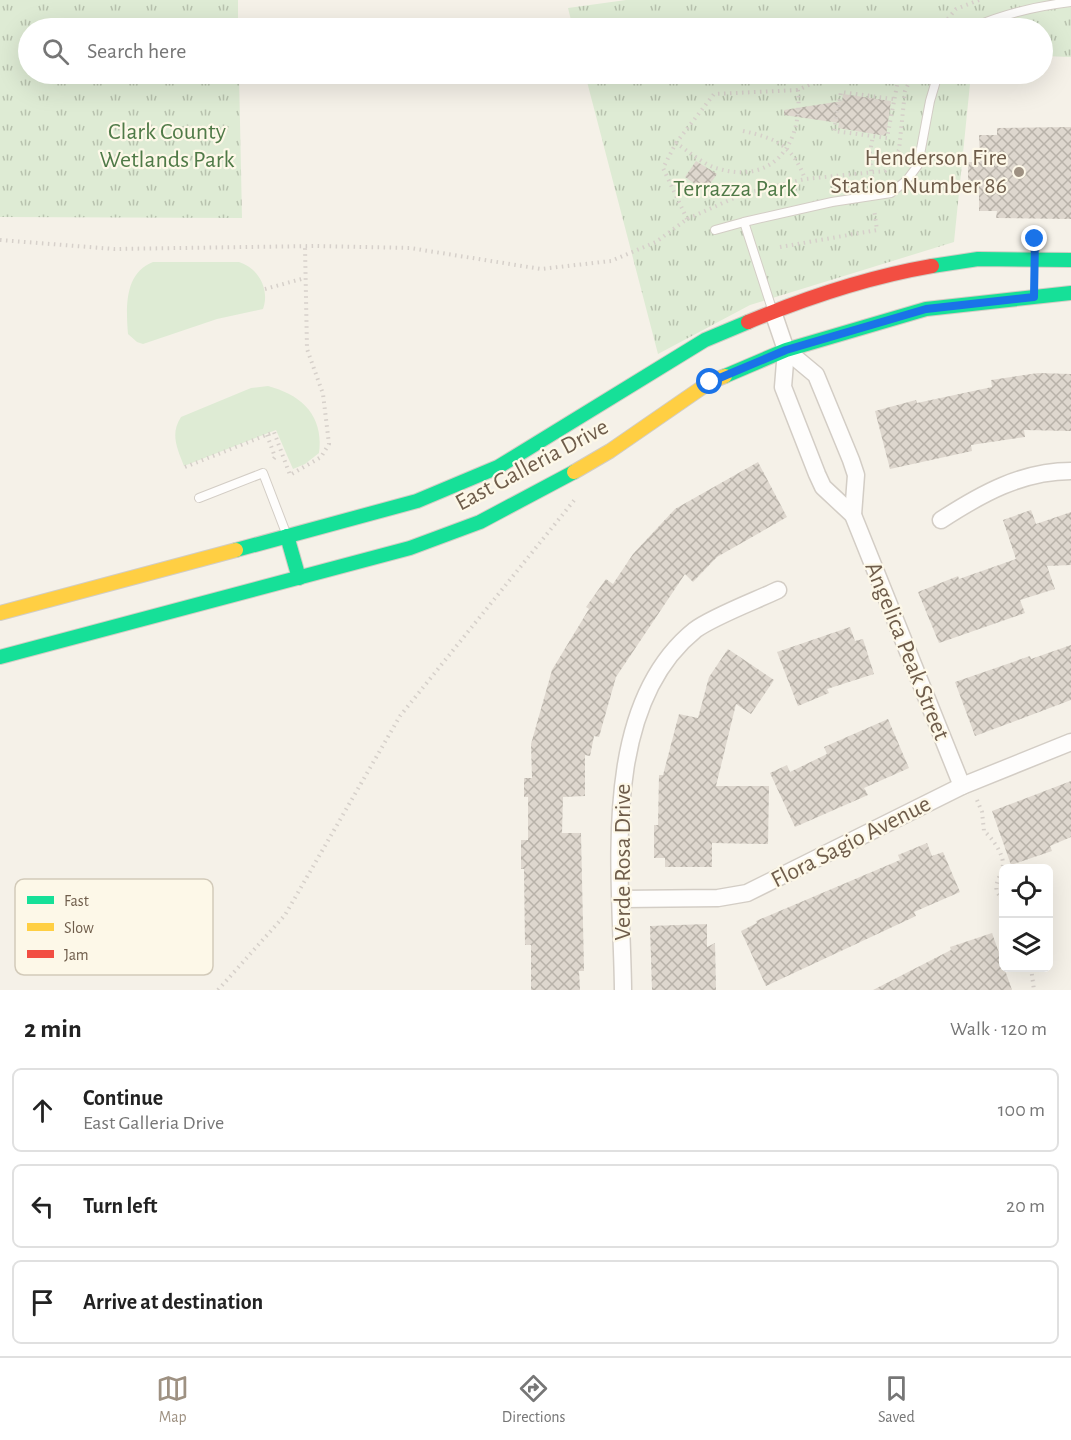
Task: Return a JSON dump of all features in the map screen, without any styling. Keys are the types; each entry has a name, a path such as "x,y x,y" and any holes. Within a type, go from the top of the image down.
{"main road":[{"name":"East Galleria Drive","path":"0,613 417,501 498,467 705,340 806,298 897,272 978,259 1071,260"},
{"path":"1034,297 1035,260"},
{"name":"East Galleria Drive","path":"0,657 410,548 480,522 610,451 710,382 786,350 926,309 1071,293"},
{"path":"287,536 299,578"}],"street":[{"name":"Angelica Peak Street","path":"773,312 786,350 783,387 817,474 823,487 853,515 962,786"},
{"name":"Angelica Peak Street","path":"786,350 816,375 851,460 856,475 853,515"},
{"path":"941,520 976,497 1009,482 1053,471 1071,471"},
{"name":"Verde Rosa Drive","path":"623,990 620,821 623,777 632,736 647,695 669,657 697,629 778,590"},
{"name":"Flora Sagio Avenue","path":"622,899 718,898 747,893 962,786 1071,742"}],"lane":[{"path":"994,18 1047,5 1071,2"},
{"path":"715,230 832,202 891,193 907,180 918,165 935,84"},
{"path":"744,222 773,312"},
{"path":"1035,239 1035,260"},
{"path":"199,498 263,473 287,536"}],"path":[{"path":"948,18 956,9 979,0"},
{"path":"687,219 663,168 676,144 714,94 798,90 811,84"},
{"path":"893,99 841,92 834,131 887,138 897,84"},
{"path":"0,240 114,249 305,246 410,248 541,269 611,261 656,242 687,219 743,194 805,179 885,171 899,150 905,91 908,84"},
{"path":"676,144 715,168 753,171 770,165 787,148 799,119 798,90"},
{"path":"743,131 774,139 787,148 798,160 805,179"},
{"path":"872,183 873,136"},
{"path":"780,247 877,230 874,208"},
{"path":"185,467 274,432 290,475 321,457 329,444 323,394 307,349 305,246"},
{"path":"265,289 305,278"},
{"path":"263,473 275,457 267,435"},
{"path":"218,990 285,915 400,716 577,496"},
{"path":"977,800 982,812 984,831 992,839 1002,860 1001,864"},
{"path":"999,873 996,886 999,897"},
{"path":"1031,972 1034,990"}],"green space":[{"name":"Clark County Wetlands Park","path":"0,0 238,0 238,18 18,18 18,84 239,84 242,218 0,217"},
{"path":"626,0 1071,0 1071,57 1053,56 1053,18 570,18 568,8"},
{"name":"Terrazza Park","path":"588,84 970,84 954,242 750,305 658,354"},
{"path":"153,262 239,262 252,269 261,281 265,294 263,309 217,319 143,344 137,342 128,334 129,292 137,274"},
{"path":"268,386 291,395 308,409 318,428 319,453 305,464 293,469 276,430 184,466 175,435 181,417 251,388"}],"building":[{"path":"843,94 891,101 886,136 838,128 839,123 784,115 784,110 842,101"},
{"name":"Henderson Fire Station Number 86","path":"1071,127 1071,219 996,218 997,211 979,211 979,182 968,182 968,162 980,162 979,135 997,135 997,128"},
{"path":"696,161 717,174 705,191 685,177"},
{"path":"1038,373 1071,374 1071,431 1024,430 1025,437 971,445 972,451 890,469 875,411 916,400 917,403 992,387 991,380"},
{"path":"758,462 787,517 717,557 693,582 685,574 616,677 599,737 594,736 590,756 585,755 585,796 563,797 562,833 581,833 584,971 579,971 580,990 531,990 531,945 525,945 524,869 521,869 521,840 528,840 528,797 524,797 524,778 532,778 531,744 552,670 589,609 586,607 606,579 613,584 633,554 675,509"},
{"path":"1031,510 1036,524 1071,512 1071,565 1047,566 1055,589 1020,600 1025,613 939,643 918,592 958,576 959,579 1016,559 1003,520"},
{"path":"850,627 855,641 863,639 874,674 827,689 829,693 798,706 777,652"},
{"path":"1071,645 1071,700 975,736 955,682 1030,656 1031,659"},
{"path":"728,649 774,680 751,714 736,704 716,786 769,786 768,844 712,843 712,867 665,867 665,858 654,858 654,825 658,825 659,775 663,775 679,714 698,718 709,677"},
{"path":"888,719 909,768 864,788 868,795 795,827 770,773 787,765 790,772 827,754 824,747"},
{"path":"1071,781 1071,837 1050,846 1052,851 1011,864 992,811"},
{"path":"927,843 932,856 943,852 960,892 914,912 916,916 766,986 741,931 757,923 756,921 900,860 898,855"},
{"path":"707,924 707,947 715,943 716,990 652,990 650,926"},
{"path":"992,933 999,953 999,972 1006,972 1012,990 873,990 951,950 950,947"}],"traffic: fast":[{"path":"932,266 978,259 1071,260"},
{"path":"725,376 786,350 926,309 1071,293"},
{"path":"236,550 417,501 498,467 705,340 748,322"},
{"path":"0,657 410,548 480,522 574,472"},
{"path":"287,536 299,578"}],"traffic: slow":[{"path":"574,472 610,451 710,382 725,376"},
{"path":"0,613 236,550"}],"traffic: jam":[{"path":"748,322 838,289 932,266"}],"place":[{"name":"Henderson Fire Station Number 86","path":"1019,172"}],"route":[{"path":"710,382 786,350 926,309 1034,297 1035,239"}]}
